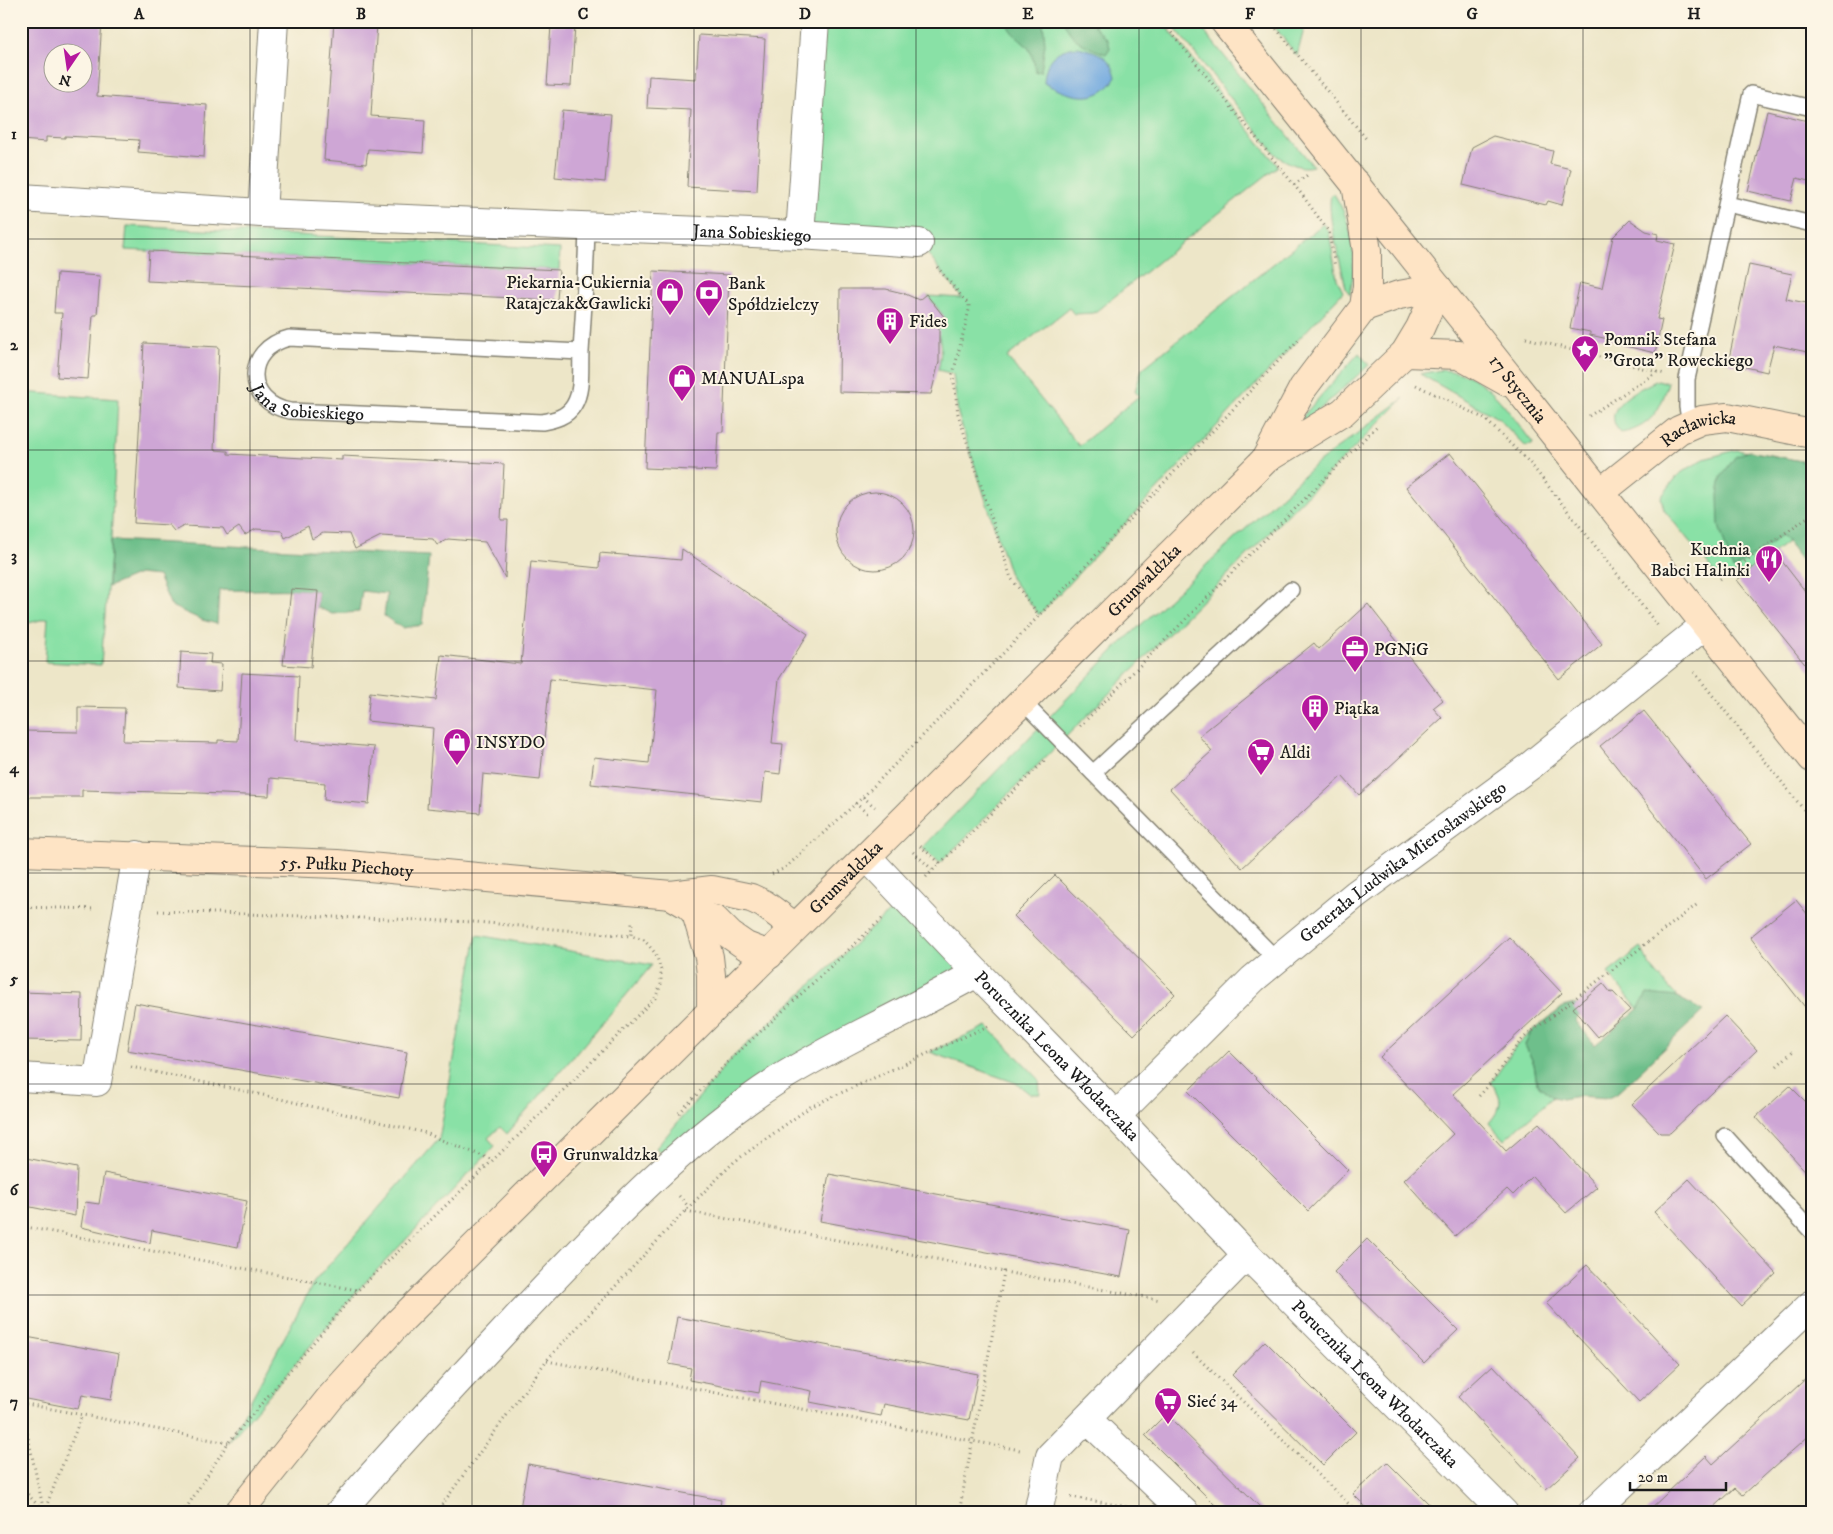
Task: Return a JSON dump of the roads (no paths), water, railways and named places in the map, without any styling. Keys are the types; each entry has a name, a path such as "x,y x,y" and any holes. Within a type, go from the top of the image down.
{"street":[{"path":"262,213 274,21"},
{"path":"800,235 815,21"},
{"name":"17 Stycznia","path":"1224,21 1356,183 1812,758"},
{"name":"Grunwaldzka","path":"1266,459 1304,388 1364,307 1367,286 1367,251 1356,183"},
{"name":"Jana Sobieskiego","path":"21,198 262,213 800,235 919,243"},
{"path":"1364,307 1399,295 1438,288"},
{"name":"Grunwaldzka","path":"238,1513 330,1398 398,1323 795,927 1266,459 1342,412 1405,353 1420,328 1438,288"},
{"path":"1405,353 1459,355 1519,388"},
{"name":"Racławicka","path":"1601,492 1679,430 1702,420 1727,417 1812,434"},
{"name":"Generała Ludwika Mierosławskiego","path":"1116,1116 1253,979 1276,959 1356,894 1530,766 1705,625"},
{"name":"55. Pułku Piechoty","path":"21,852 337,864 670,895 712,890 751,898 764,904 795,927"},
{"path":"21,1077 97,1082 137,856"},
{"name":"Porucznika Leona Włodarczaka","path":"867,857 1247,1255 1504,1513"},
{"name":"55. Pułku Piechoty","path":"670,895 688,905 696,913 715,920 730,935 746,946 769,955"},
{"path":"696,913 709,957 711,1011"},
{"path":"339,1513 398,1445 590,1240 695,1142 778,1080 820,1055 977,973"},
{"path":"1040,1502 1050,1456 1247,1255"},
{"path":"1592,1513 1812,1304"},
{"path":"1087,1418 1185,1513"}],"lane":[{"path":"1690,424 1687,407 1688,380 1751,94 1812,108"},
{"path":"1727,204 1812,224"},
{"name":"Jana Sobieskiego","path":"581,352 289,338 277,341 266,348 259,357 256,369 256,382 260,393 268,403 278,409 290,411 542,422 554,420 565,415 574,406 578,396 581,352 587,226"},
{"path":"1094,773 1291,590"},
{"path":"1023,702 1276,959"},
{"path":"1725,1136 1812,1232"}],"water":[{"path":"1078,47 1097,53 1107,59 1116,77 1109,86 1092,96 1073,95 1044,83 1046,68 1053,57 1063,50"}],"place":[{"name":"Piekarnia-Cukiernia Ratajczak&Gawlicki","path":"670,316"},
{"name":"Bank Spółdzielczy","path":"709,317"},
{"name":"Fides","path":"890,345"},
{"name":"Pomnik Stefana \"Grota\" Roweckiego","path":"1585,373"},
{"name":"MANUALspa","path":"682,402"},
{"name":"Kuchnia Babci Halinki","path":"1769,583"},
{"name":"PGNiG","path":"1355,673"},
{"name":"Piątka","path":"1315,732"},
{"name":"INSYDO","path":"457,766"},
{"name":"Aldi","path":"1261,776"},
{"name":"Grunwaldzka","path":"544,1178"},
{"name":"Sieć 34","path":"1168,1425"}]}
